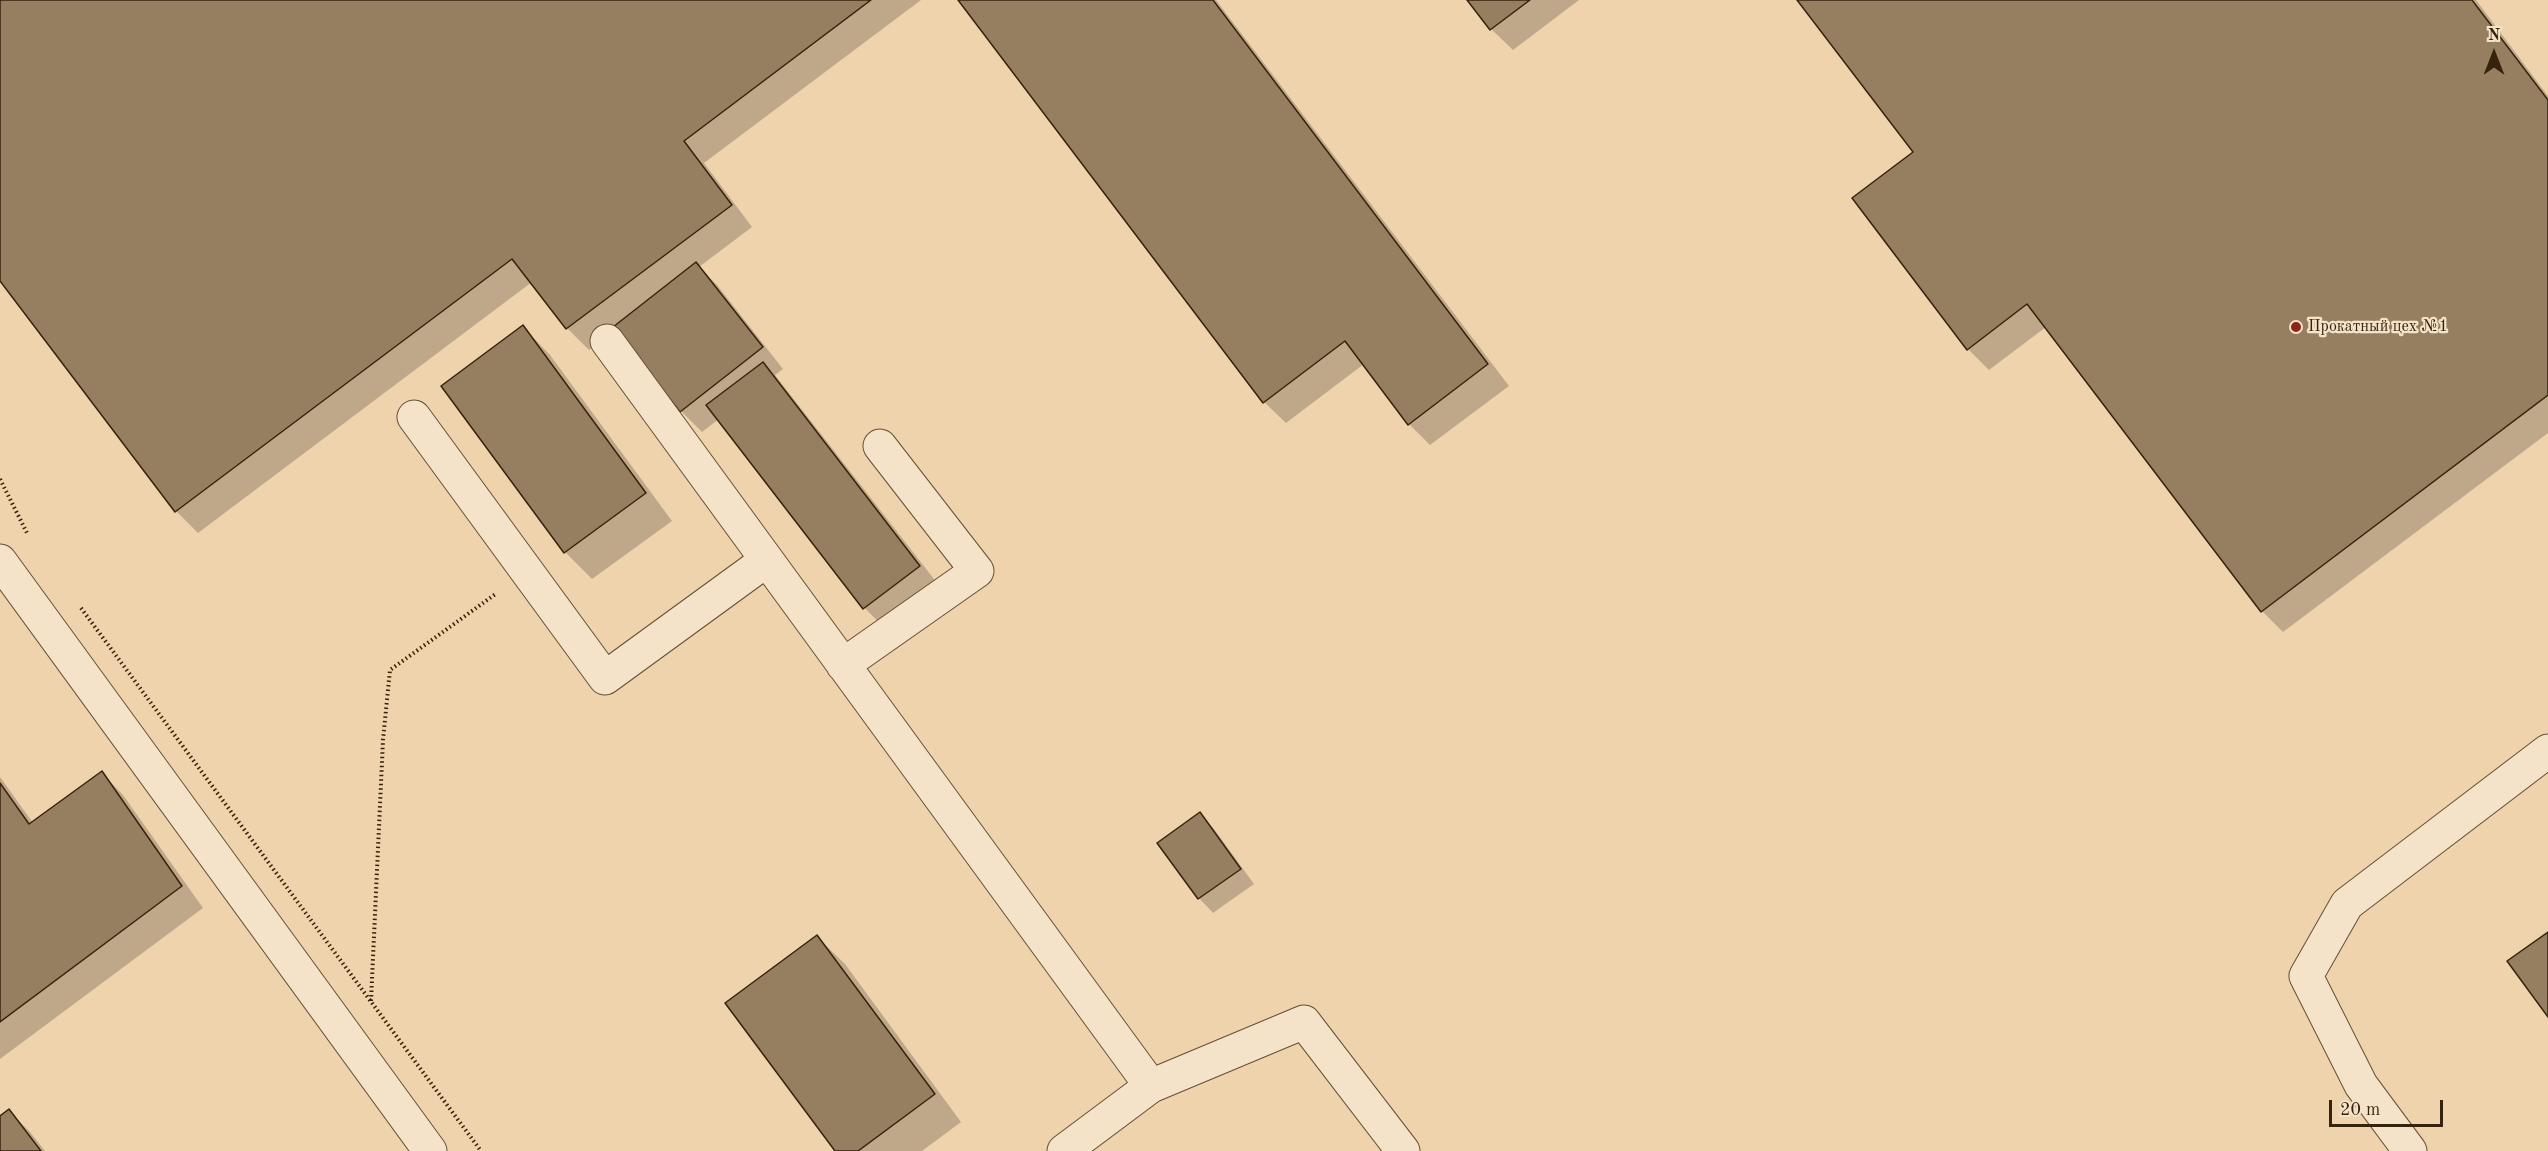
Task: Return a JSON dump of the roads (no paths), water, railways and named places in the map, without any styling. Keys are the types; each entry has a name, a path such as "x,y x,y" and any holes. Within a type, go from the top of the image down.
{"lane":[{"path":"607,341 1151,1086"},
{"path":"414,417 604,678 767,560"},
{"path":"843,665 977,571 880,446"},
{"path":"0,561 430,1151"},
{"path":"2410,1151 2361,1084 2306,976 2347,904 2548,751"},
{"path":"1064,1151 1151,1086 1304,1022 1402,1151"}],"place":[{"name":"Прокатный цех №1","path":"2296,327"}]}
